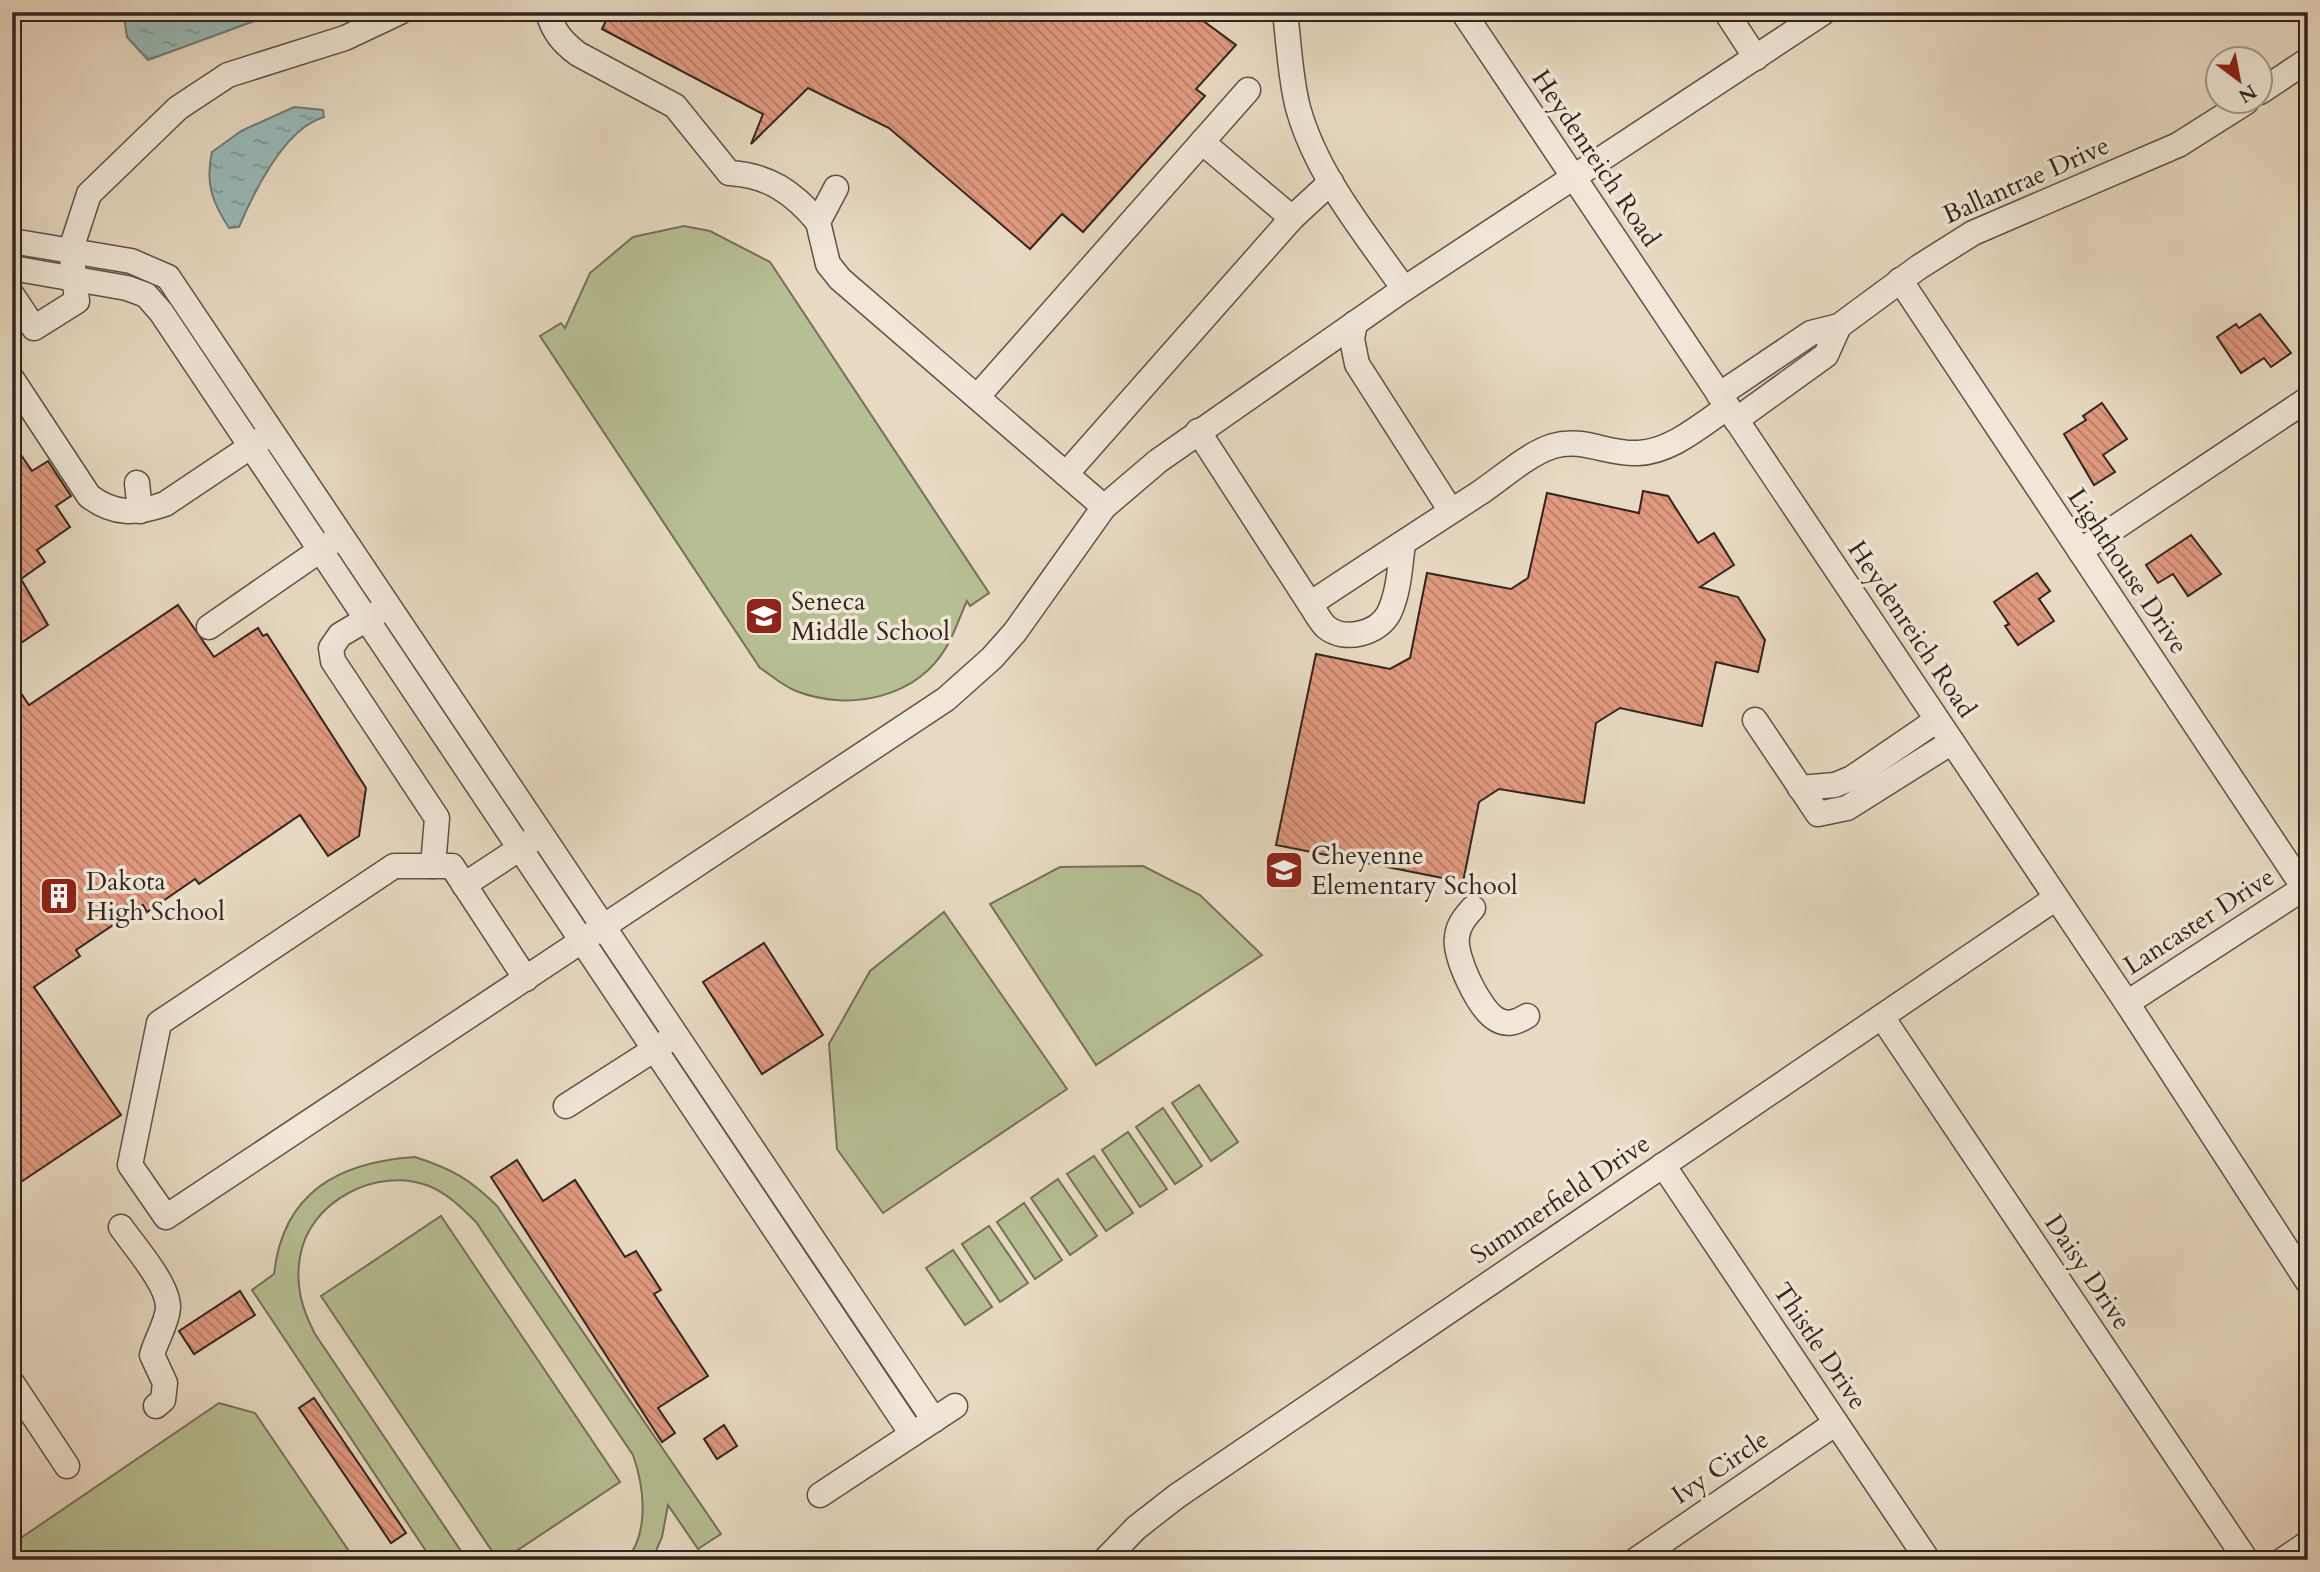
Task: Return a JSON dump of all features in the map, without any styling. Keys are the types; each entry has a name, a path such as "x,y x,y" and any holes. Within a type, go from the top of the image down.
{"street":[{"path":"12,295 34,328 77,301 71,249 89,194 178,108 209,85 256,64 355,34 400,12"},
{"path":"548,12 553,29 563,43 578,54 675,106 729,173 769,180 803,204 818,222 828,264 840,279 1104,507"},
{"path":"1286,12 1292,82 1306,134 1331,182 1404,289"},
{"name":"Heydenreich Road","path":"1463,12 2127,1003 2308,1282"},
{"path":"1726,12 1756,58"},
{"path":"526,979 452,866 394,866 159,1023 130,1165 166,1217 526,979 946,699 992,659 1015,632 1104,507 1198,431 1404,289 1824,12"},
{"path":"2274,83 2308,60"},
{"path":"977,397 1248,90"},
{"name":"Ballantrae Drive","path":"1310,604 1553,446 1572,443 1636,454 1651,451 1686,435 1727,407 1826,355 1839,326 1900,280 1973,233 2178,145 2224,116"},
{"path":"1202,142 1292,218"},
{"path":"1066,474 1292,218 1331,182"},
{"path":"818,222 836,188"},
{"path":"12,241 131,261 168,277 934,1420"},
{"path":"12,268 127,288 146,295 161,312 912,1434"},
{"name":"Lighthouse Drive","path":"1900,280 2306,891"},
{"path":"1355,323 1352,339 1357,364 1451,511"},
{"path":"12,379 89,496 104,507 124,512 165,505 271,432"},
{"path":"2080,551 2308,399"},
{"path":"1198,431 1326,627 1342,635 1374,629 1388,616 1396,593 1403,543"},
{"path":"137,483 140,511"},
{"path":"209,627 342,536"},
{"path":"388,606 340,635 331,648 333,661 437,818 433,866"},
{"path":"1755,720 1818,814 1847,808 1952,742"},
{"path":"1800,788 1835,785 1852,779 1937,720"},
{"path":"454,752 477,737"},
{"path":"464,885 541,834"},
{"name":"Lancaster Drive","path":"2127,1003 2306,891"},
{"name":"Summerfield Drive","path":"1105,1560 1136,1528 1177,1496 2056,898"},
{"path":"1473,908 1457,934 1458,955 1465,975 1494,1018 1510,1023 1527,1016"},
{"name":"Daisy Drive","path":"1881,1017 2246,1560"},
{"path":"566,1106 677,1035"},
{"path":"688,1100 710,1086"},
{"name":"Thistle Drive","path":"1664,1165 1928,1560"},
{"path":"121,1227 163,1287 167,1299 168,1310 152,1355 165,1383 163,1401 156,1406"},
{"path":"12,1383 67,1466"},
{"path":"820,1495 955,1406"},
{"name":"Ivy Circle","path":"1636,1560 1836,1423"},
{"path":"2283,1560 2308,1543"}],"green space":[{"path":"684,226 710,231 770,262 989,593 970,606 967,601 950,641 934,664 900,689 860,700 817,697 791,689 760,668 540,336 561,323 565,328 590,273 633,237"},
{"path":"1143,866 1200,895 1262,955 1096,1065 990,904 1060,867"},
{"path":"944,912 1067,1089 883,1213 837,1149 829,1044 870,971"},
{"path":"1199,1085 1238,1142 1211,1161 1172,1103"},
{"path":"1163,1108 1202,1166 1175,1184 1136,1127"},
{"path":"1128,1132 1167,1189 1140,1207 1102,1150"},
{"path":"1094,1156 1133,1213 1106,1231 1067,1174"},
{"path":"415,1157 460,1176 497,1206 721,1534 698,1549 668,1505 662,1537 652,1560 626,1560 639,1537 643,1509 640,1481 633,1455 476,1222 449,1197 436,1189 409,1181 388,1181 348,1193 317,1219 306,1237 300,1257 299,1288 306,1316 315,1334 467,1560 432,1560 252,1290 274,1274 289,1222 303,1202 319,1187 362,1166"},
{"path":"1058,1179 1097,1236 1070,1255 1031,1198"},
{"path":"1024,1203 1062,1260 1035,1279 997,1222"},
{"path":"441,1216 620,1482 503,1560 498,1560 321,1296"},
{"path":"989,1226 1028,1283 1000,1302 962,1244"},
{"path":"953,1250 992,1307 965,1325 926,1268"},
{"path":"219,1403 255,1413 355,1560 12,1560 12,1544"}],"water":[{"path":"128,12 279,12 148,60 127,37 124,17"},
{"path":"294,107 323,110 324,117 310,123 284,147 262,180 239,227 229,228 218,210 212,192 209,173 212,152 241,131"}],"building":[{"path":"610,12 1191,12 1236,45 1196,89 1205,96 1083,232 1062,214 1030,249 889,128 808,88 751,144 763,114 602,29"},
{"path":"2260,314 2291,353 2271,367 2264,358 2241,373 2217,337 2236,324 2239,328"},
{"path":"2102,403 2127,439 2103,455 2115,472 2094,485 2064,434 2086,420 2083,416"},
{"path":"12,442 32,471 48,461 71,496 56,506 70,527 37,550 45,562 21,579 48,625 12,649"},
{"name":"Cheyenne Elementary School","path":"1643,491 1668,496 1698,543 1714,533 1734,565 1700,587 1738,597 1765,640 1758,672 1716,662 1702,726 1620,708 1596,723 1584,803 1499,789 1479,802 1463,882 1276,845 1316,654 1390,669 1410,658 1427,573 1511,589 1528,578 1547,493 1639,513"},
{"path":"2191,535 2221,574 2188,596 2173,574 2158,583 2146,565"},
{"path":"2037,573 2050,591 2039,599 2054,621 2018,645 2005,626 2009,624 1994,602"},
{"name":"Dakota High School","path":"178,605 214,657 258,628 263,636 267,634 366,788 359,836 328,856 300,815 199,884 195,879 147,912 143,905 76,950 80,956 34,987 121,1115 18,1184 12,1176 12,680 29,705"},
{"path":"764,943 823,1035 762,1074 703,982"},
{"path":"517,1160 543,1201 575,1180 625,1257 636,1251 661,1290 654,1294 708,1376 658,1408 675,1433 662,1442 491,1177"},
{"path":"240,1291 255,1315 194,1354 179,1331"},
{"path":"314,1398 406,1533 391,1543 299,1408"},
{"path":"724,1425 737,1446 717,1459 704,1439"}],"place":[{"name":"Seneca Middle School","path":"764,616"},
{"name":"Cheyenne Elementary School","path":"1284,870"},
{"name":"Dakota High School","path":"59,896"}]}
